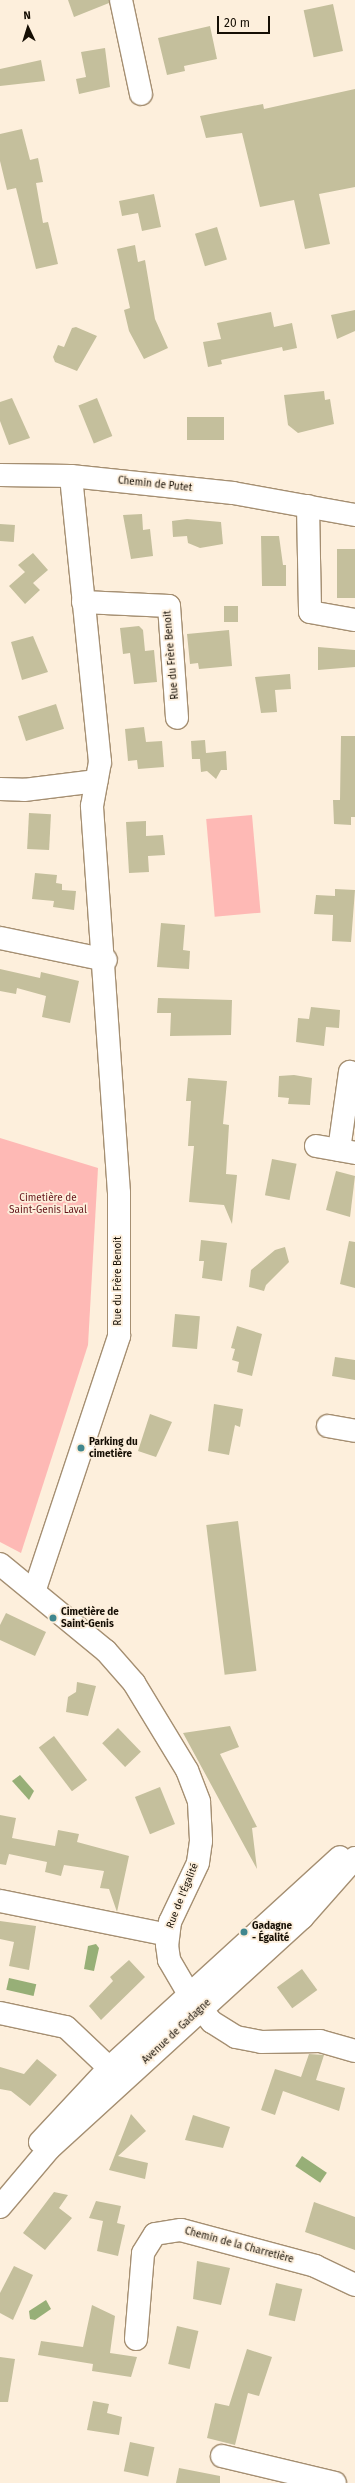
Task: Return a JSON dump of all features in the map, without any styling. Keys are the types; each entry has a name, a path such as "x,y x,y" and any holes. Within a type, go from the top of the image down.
{"street":[{"path":"120,0 141,94"},
{"name":"Chemin de Putet","path":"0,475 71,476 233,493 355,515"},
{"name":"Rue du Frère Benoit","path":"35,1589 119,1336 119,1193 106,960 92,806 100,762 71,476"},
{"path":"308,506 310,612 355,620"},
{"name":"Rue du Frère Benoit","path":"83,602 169,606 177,718"},
{"path":"0,789 24,790 96,781"},
{"path":"0,938 106,960"},
{"path":"316,1146 347,1152 350,1072"},
{"path":"328,1426 355,1431"},
{"name":"Rue de l'Égalité","path":"0,1564 35,1589 106,1650 134,1683 179,1753 194,1785 202,1822 198,1863 168,1935 169,1960 195,2003 228,2033 247,2041 309,2040 355,2051"},
{"name":"Avenue de Gadagne","path":"0,2190 64,2114 117,2074 195,2003 355,1842"},
{"name":"Avenue de Gadagne","path":"195,2003 302,1918 355,1858"},
{"path":"0,1901 168,1935"},
{"path":"0,2013 66,2027 117,2074"},
{"name":"Avenue de Gadagne","path":"0,2207 49,2149 117,2074"},
{"name":"Chemin de la Charretière","path":"136,2339 143,2253 156,2234 181,2230 315,2266 355,2285"},
{"path":"222,2456 335,2483"}],"green space":[{"path":"252,815 261,913 215,917 206,819"},
{"name":"Cimetière de Saint-Genis Laval","path":"0,1138 98,1168 88,1345 21,1553 0,1542"}],"shaded area":[{"path":"20,1775 34,1791 29,1800 12,1781"},
{"path":"96,1944 99,1948 94,1971 84,1969 88,1946"},
{"path":"9,1978 36,1984 34,1996 6,1990"},
{"path":"302,2156 327,2173 320,2183 295,2166"},
{"path":"46,2300 51,2309 35,2320 30,2319 29,2311"}],"building":[{"path":"68,0 109,0 109,3 74,17"},
{"path":"333,4 343,51 314,57 304,10"},
{"path":"210,26 217,59 184,66 185,71 167,75 158,38"},
{"path":"105,48 110,87 79,94 76,79 86,77 81,52"},
{"path":"41,60 45,81 0,86 0,69"},
{"path":"355,89 355,187 319,194 330,244 305,249 294,200 260,207 242,133 206,138 200,116 263,104 264,109"},
{"path":"22,129 30,160 38,158 43,182 36,183 43,223 48,222 58,264 36,269 16,188 7,190 0,161 0,134"},
{"path":"154,194 161,227 142,231 138,213 122,216 119,201"},
{"path":"217,227 227,260 205,266 195,234"},
{"path":"135,245 138,262 145,260 155,319 168,348 144,359 129,331 124,310 130,308 117,249"},
{"path":"355,310 355,331 337,339 331,315"},
{"path":"271,312 274,327 292,323 297,348 283,351 282,347 221,360 222,364 208,367 203,342 221,339 217,323"},
{"path":"76,327 97,336 77,371 55,362 53,357 58,345 64,347 72,328"},
{"path":"324,391 325,400 330,399 334,424 298,433 288,425 284,395"},
{"path":"12,398 30,438 9,445 0,421 0,402"},
{"path":"97,398 112,436 94,444 78,405"},
{"path":"187,417 224,417 224,440 187,440"},
{"path":"142,514 143,530 150,529 153,556 131,559 123,515"},
{"path":"187,519 221,522 223,544 200,548 188,543 187,536 173,537 172,521"},
{"path":"0,524 15,525 14,542 0,541"},
{"path":"261,536 279,536 283,565 286,565 286,586 262,586"},
{"path":"337,549 355,549 355,598 337,598"},
{"path":"33,553 48,570 33,583 40,590 25,604 9,586 25,572 18,565"},
{"path":"224,606 238,606 238,622 224,622"},
{"path":"139,626 143,630 145,651 154,650 157,682 134,684 130,653 123,654 120,628"},
{"path":"229,630 232,666 199,669 198,663 190,664 187,634"},
{"path":"33,636 48,672 22,680 11,642"},
{"path":"318,647 355,650 355,667 318,670"},
{"path":"290,674 291,689 275,690 277,712 261,713 255,677"},
{"path":"56,704 64,729 26,741 18,716"},
{"path":"144,727 146,742 162,741 164,767 138,769 137,760 128,761 125,729"},
{"path":"341,736 355,736 355,817 351,817 351,825 334,824 333,800 340,800"},
{"path":"205,740 206,753 226,751 227,770 221,770 216,779 207,771 201,772 200,759 192,759 191,741"},
{"path":"29,813 51,814 49,850 27,849"},
{"path":"146,821 146,836 163,835 165,855 148,856 149,872 129,873 126,822"},
{"path":"35,873 57,875 56,883 62,884 62,890 76,891 74,910 53,907 54,901 32,899"},
{"path":"335,889 355,890 351,942 332,941 333,915 314,914 316,895 335,896"},
{"path":"161,923 185,925 183,950 190,951 189,969 157,967"},
{"path":"0,969 40,978 41,972 79,981 70,1023 42,1017 46,996 17,988 16,994 0,991"},
{"path":"158,998 232,1000 231,1035 170,1036 171,1013 157,1013"},
{"path":"311,1007 340,1010 339,1028 326,1027 324,1046 296,1042 298,1018 309,1019"},
{"path":"294,1075 312,1078 310,1105 288,1104 289,1098 278,1097 279,1076"},
{"path":"188,1078 227,1081 223,1124 229,1125 226,1174 237,1175 232,1224 224,1205 189,1202 194,1146 188,1146 191,1101 186,1101"},
{"path":"272,1159 297,1164 289,1200 265,1195"},
{"path":"336,1171 355,1176 350,1217 326,1210"},
{"path":"201,1240 227,1243 222,1281 202,1278 204,1261 199,1261"},
{"path":"349,1241 355,1242 355,1288 340,1284"},
{"path":"285,1247 289,1262 266,1285 264,1291 249,1287 251,1270 275,1250"},
{"path":"175,1314 200,1316 197,1349 172,1347"},
{"path":"237,1326 262,1334 252,1376 237,1372 239,1362 232,1360 235,1349 231,1348"},
{"path":"335,1357 355,1360 355,1380 332,1376"},
{"path":"214,1404 243,1409 240,1427 235,1425 229,1455 208,1451"},
{"path":"150,1414 172,1422 156,1457 138,1451"},
{"path":"238,1521 256,1671 225,1675 206,1525"},
{"path":"6,1613 46,1632 35,1656 0,1640 0,1625"},
{"path":"77,1682 96,1686 88,1716 66,1712 68,1697 76,1692"},
{"path":"230,1726 239,1747 220,1754 257,1827 252,1828 257,1869 183,1733"},
{"path":"118,1728 141,1752 125,1767 102,1743"},
{"path":"54,1736 87,1780 72,1791 39,1747"},
{"path":"160,1787 175,1824 150,1834 135,1797"},
{"path":"0,1815 16,1818 12,1838 55,1846 58,1830 79,1834 77,1842 129,1856 117,1912 109,1889 100,1888 104,1871 64,1865 61,1876 45,1872 47,1862 9,1854 6,1865 0,1864"},
{"path":"0,1921 36,1926 29,1970 9,1966 14,1942 0,1939"},
{"path":"129,1960 145,1977 101,2020 89,2006 113,1981 110,1977"},
{"path":"302,1969 317,1990 292,2008 277,1987"},
{"path":"309,2054 324,2055 316,2080 345,2088 339,2111 283,2091 275,2115 261,2110 275,2069 301,2077"},
{"path":"37,2059 57,2075 30,2106 11,2091 0,2089 0,2067 24,2074"},
{"path":"131,2114 146,2131 118,2156 148,2163 145,2179 109,2170"},
{"path":"193,2115 230,2127 223,2148 185,2140"},
{"path":"54,2192 68,2195 59,2208 72,2218 45,2250 23,2233"},
{"path":"96,2201 121,2206 117,2223 125,2225 118,2256 97,2251 103,2221 89,2218"},
{"path":"314,2202 355,2217 355,2250 305,2232"},
{"path":"197,2261 230,2268 221,2305 193,2299"},
{"path":"14,2266 33,2275 13,2320 0,2313 0,2293"},
{"path":"276,2283 302,2289 295,2321 269,2315"},
{"path":"92,2305 115,2316 110,2353 137,2357 131,2377 92,2371 93,2364 38,2355 41,2341 83,2347"},
{"path":"177,2326 198,2331 190,2369 168,2364"},
{"path":"247,2349 272,2357 259,2396 248,2393 235,2445 207,2438 215,2403 229,2406"},
{"path":"0,2357 15,2359 8,2402 0,2402"},
{"path":"93,2401 109,2404 107,2413 122,2417 119,2435 87,2430"},
{"path":"130,2442 154,2447 148,2477 124,2471"},
{"path":"179,2468 220,2476 220,2483 176,2483"}],"place":[{"name":"Parking du cimetière","path":"81,1448"},
{"name":"Cimetière de Saint-Genis","path":"53,1618"},
{"name":"Gadagne - Égalité","path":"244,1932"}]}
